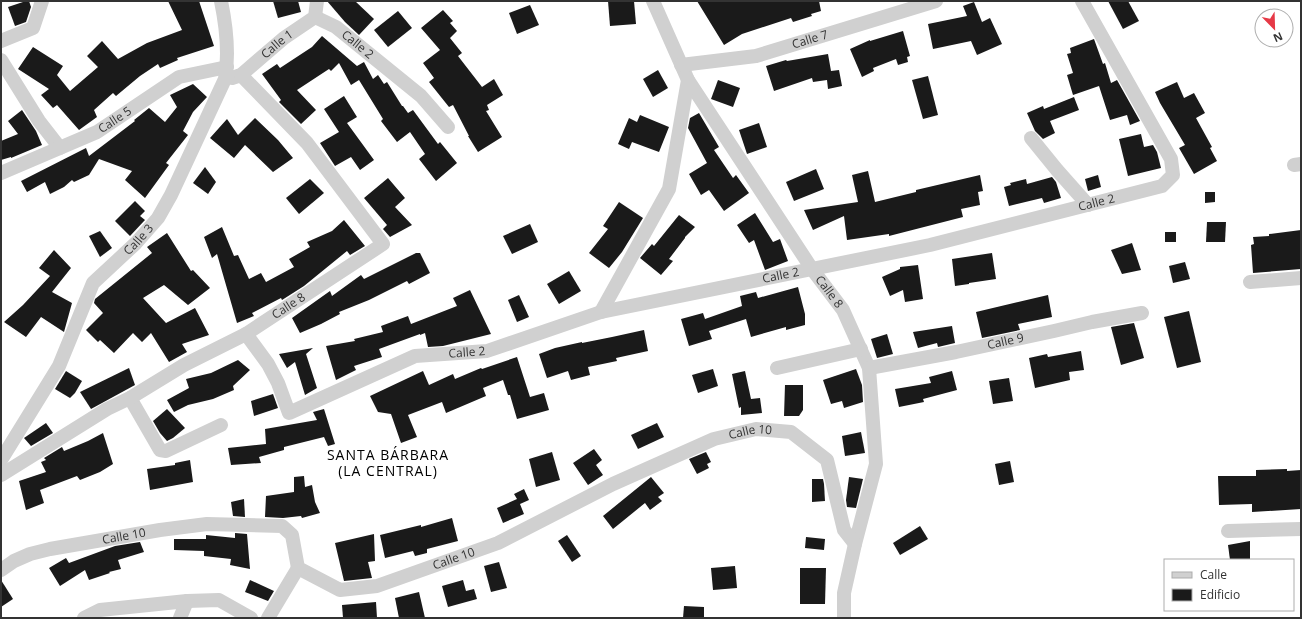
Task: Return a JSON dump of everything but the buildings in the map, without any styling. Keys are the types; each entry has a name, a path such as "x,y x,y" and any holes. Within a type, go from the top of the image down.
{"street":[{"path":"1,41 33,28 42,1"},
{"name":"Calle 3","path":"1,460 59,366 93,283 136,243 158,218 171,195 226,73 224,16 221,1"},
{"path":"315,17 317,1"},
{"name":"Calle 8","path":"653,1 688,80 812,269 843,310 869,368 876,464 844,593 844,618"},
{"name":"Calle 7","path":"681,65 756,56 936,1"},
{"name":"Calle 2","path":"246,334 268,364 278,383 289,413 416,356 487,351 601,312 930,245 1162,186 1173,175 1171,159 1082,1"},
{"name":"Calle 1","path":"226,73 241,75 284,38 315,17"},
{"name":"Calle 2","path":"315,17 336,27 422,96 448,127"},
{"path":"1,60 39,121 60,148"},
{"name":"Calle 5","path":"1,173 97,132 179,77 226,73"},
{"name":"Calle 8","path":"1,475 107,409 130,398 184,366 246,334 383,244 307,143 241,75"},
{"path":"601,312 669,189 688,80"},
{"path":"1031,138 1088,205"},
{"path":"1250,282 1301,278"},
{"name":"Calle 9","path":"869,368 956,352 1098,320 1142,313"},
{"path":"777,368 861,349"},
{"path":"130,398 160,450 166,451 221,426"},
{"name":"Calle 10","path":"1,570 14,561 50,548 160,530 207,524 282,526 292,535 298,568 340,590 377,586 498,543 620,480 714,439 756,429 791,432 827,460 844,530 855,544"},
{"path":"1228,531 1301,529"},
{"path":"268,618 298,568"},
{"path":"84,618 100,610 187,601 219,600 251,618"},
{"path":"180,618 187,601"}],"district":[{"name":"SANTA BÁRBARA (LA CENTRAL)","path":"388,464"}]}
